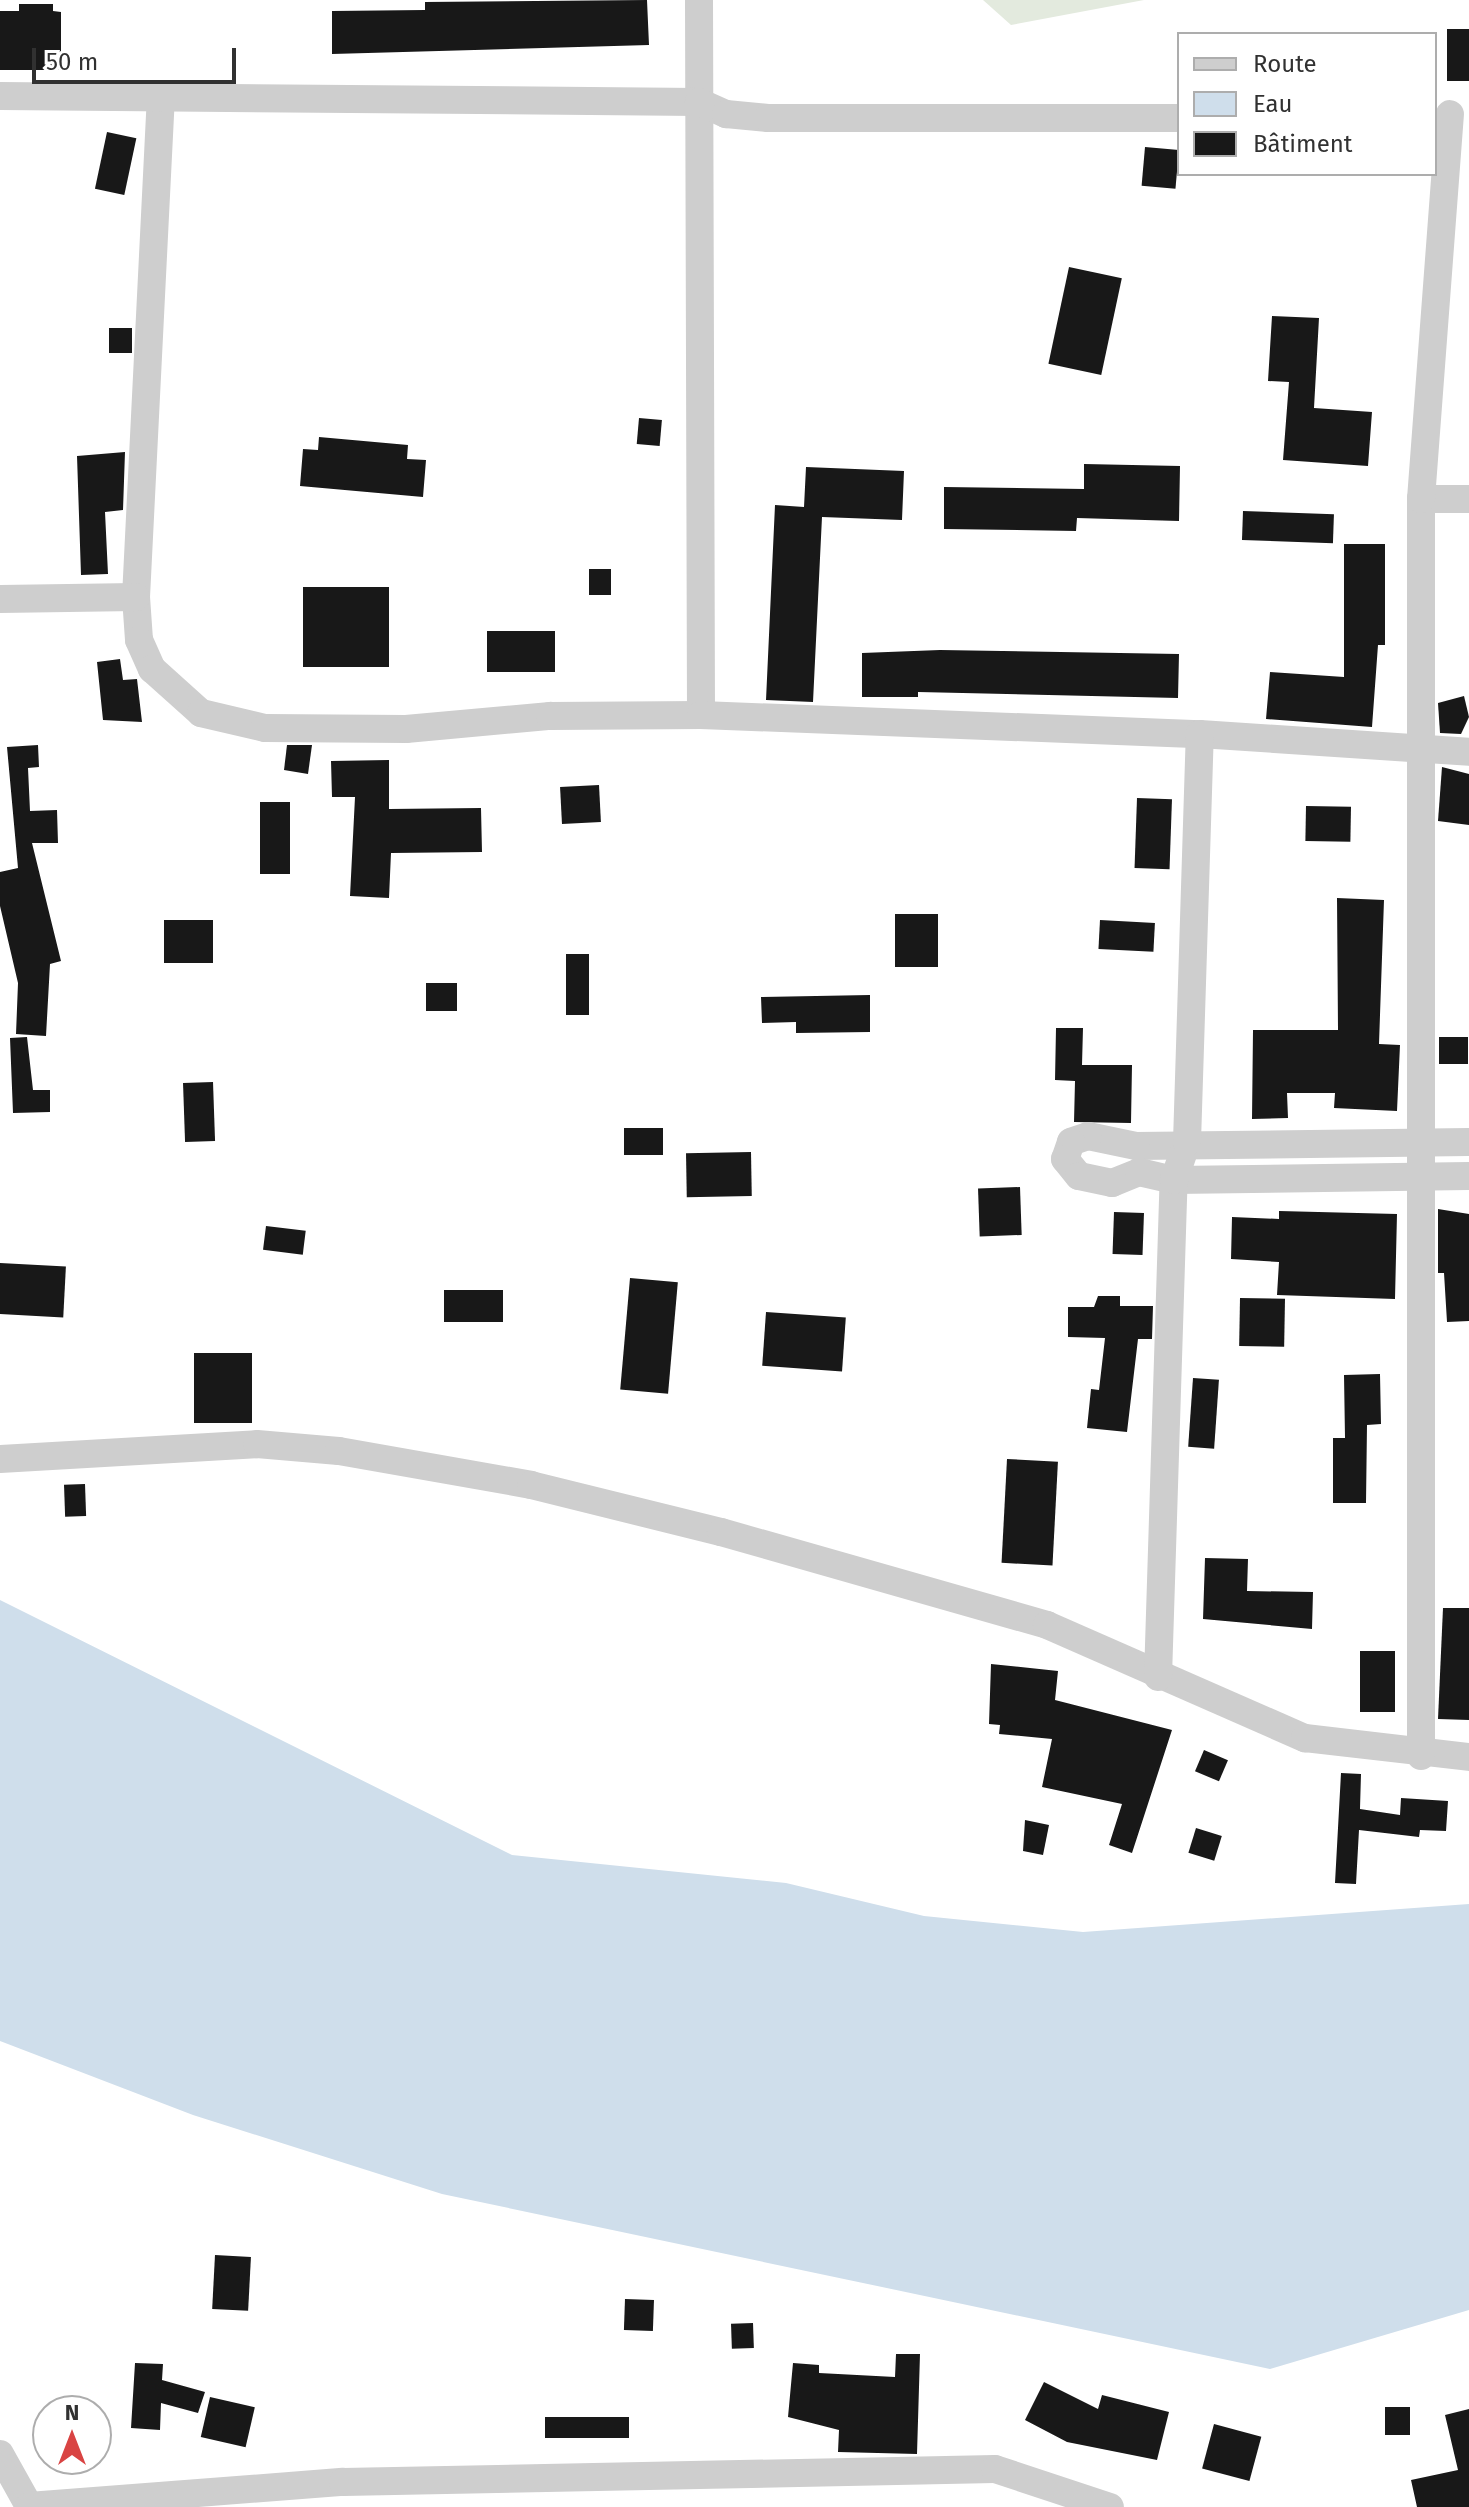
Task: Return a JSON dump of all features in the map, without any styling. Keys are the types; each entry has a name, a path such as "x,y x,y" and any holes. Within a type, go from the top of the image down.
{"street":[{"path":"699,0 701,715"},
{"path":"161,95 136,597 139,640 152,669 172,693 231,724 406,729 550,716 701,715 1200,734 1417,751 1469,752"},
{"path":"0,96 699,102 726,114 768,118 1177,118"},
{"path":"1421,1756 1424,1176 1417,751 1421,499 1451,114"},
{"path":"1421,499 1469,499"},
{"path":"0,599 136,597"},
{"path":"1158,1677 1174,1180 1187,1142 1200,734"},
{"path":"1469,1142 1187,1142 1136,1146 1088,1136 1066,1147 1067,1166 1085,1179 1112,1183 1139,1172 1174,1180 1469,1176"},
{"path":"0,1459 257,1444 408,1461 721,1532 1047,1625 1158,1677 1305,1738 1421,1756 1469,1757"},
{"path":"0,2454 29,2506 343,2482 995,2469 1110,2507"}],"shaded area":[{"path":"983,0 1144,0 1011,25"}],"water":[{"path":"0,1600 512,1855 786,1883 924,1916 1083,1932 1469,1904 1469,2310 1270,2369 442,2194 193,2115 0,2041"}],"building":[{"path":"647,0 649,45 332,54 332,11 425,10 425,2"},
{"path":"19,4 53,4 53,11 61,12 61,70 0,70 0,11 19,11"},
{"path":"1447,29 1469,29 1469,81 1447,81"},
{"path":"107,132 136,138 124,195 95,189"},
{"path":"1145,147 1177,150 1175,189 1142,186"},
{"path":"1069,267 1122,278 1101,375 1048,364"},
{"path":"1272,316 1319,318 1314,408 1372,412 1368,466 1283,460 1289,382 1268,381"},
{"path":"109,328 132,328 132,353 109,353"},
{"path":"639,418 662,420 660,446 637,444"},
{"path":"319,437 408,445 407,459 426,460 423,497 300,486 303,449 318,450"},
{"path":"125,452 123,510 105,512 108,574 81,575 77,456"},
{"path":"1084,464 1180,466 1179,521 1077,518 1076,531 944,529 944,487 1084,489"},
{"path":"806,467 904,471 902,520 822,517 813,702 766,700 775,505 804,507"},
{"path":"1243,511 1334,514 1333,543 1242,540"},
{"path":"1344,544 1385,544 1385,645 1378,645 1372,727 1266,719 1270,672 1344,677"},
{"path":"589,569 611,569 611,595 589,595"},
{"path":"303,587 389,587 389,667 303,667"},
{"path":"487,631 555,631 555,672 487,672"},
{"path":"940,650 1179,654 1178,698 918,692 918,697 862,697 862,653"},
{"path":"120,659 123,680 137,679 142,722 103,720 97,662"},
{"path":"1464,696 1469,717 1461,734 1440,733 1438,703"},
{"path":"38,745 39,767 28,768 30,811 57,810 58,843 32,843 61,961 50,964 46,1036 16,1034 18,983 0,906 0,872 18,868 7,747"},
{"path":"287,745 312,745 308,774 284,770"},
{"path":"389,760 389,809 481,808 482,852 391,853 389,898 350,896 355,797 332,797 331,761"},
{"path":"1442,767 1469,774 1469,825 1438,821"},
{"path":"599,785 601,822 562,824 560,787"},
{"path":"1137,798 1172,799 1170,869 1135,868"},
{"path":"260,802 290,802 290,874 260,874"},
{"path":"1306,806 1351,807 1350,842 1305,841"},
{"path":"1337,898 1384,900 1379,1044 1400,1045 1397,1111 1334,1108 1335,1093 1287,1093 1288,1118 1252,1119 1253,1030 1338,1030"},
{"path":"895,914 938,914 938,967 895,967"},
{"path":"164,920 213,920 213,963 164,963"},
{"path":"1100,920 1155,923 1153,952 1098,949"},
{"path":"566,954 589,954 589,1015 566,1015"},
{"path":"426,983 457,983 457,1011 426,1011"},
{"path":"870,995 870,1032 796,1033 796,1022 762,1023 761,997"},
{"path":"1056,1028 1083,1028 1082,1065 1132,1065 1131,1123 1074,1122 1075,1081 1055,1080"},
{"path":"27,1037 33,1090 50,1090 50,1112 13,1113 10,1038"},
{"path":"1439,1037 1468,1037 1468,1064 1439,1064"},
{"path":"213,1082 215,1141 185,1142 183,1083"},
{"path":"624,1128 663,1128 663,1155 624,1155"},
{"path":"751,1152 752,1196 687,1197 686,1153"},
{"path":"1020,1187 1022,1235 980,1236 978,1188"},
{"path":"1438,1209 1469,1214 1469,1321 1447,1322 1444,1273 1438,1273"},
{"path":"1279,1211 1397,1214 1395,1299 1277,1295 1279,1262 1231,1259 1232,1217 1279,1219"},
{"path":"1114,1212 1144,1213 1143,1255 1113,1254"},
{"path":"266,1226 306,1231 303,1255 263,1250"},
{"path":"0,1263 66,1266 63,1317 0,1314"},
{"path":"630,1278 678,1282 668,1394 620,1390"},
{"path":"444,1290 503,1290 503,1322 444,1322"},
{"path":"1098,1296 1120,1296 1120,1306 1153,1306 1152,1339 1138,1339 1127,1432 1087,1428 1091,1389 1099,1390 1105,1338 1068,1337 1068,1307 1094,1307"},
{"path":"1240,1298 1285,1299 1284,1347 1239,1346"},
{"path":"766,1312 846,1318 842,1371 762,1366"},
{"path":"194,1353 252,1353 252,1423 194,1423"},
{"path":"1380,1374 1381,1424 1367,1425 1366,1503 1333,1503 1333,1438 1345,1438 1344,1375"},
{"path":"1193,1378 1219,1380 1214,1449 1188,1447"},
{"path":"1007,1459 1058,1462 1052,1566 1002,1563"},
{"path":"85,1484 86,1516 65,1517 64,1485"},
{"path":"1205,1558 1248,1559 1247,1591 1313,1592 1312,1629 1203,1619"},
{"path":"1443,1608 1469,1608 1469,1720 1438,1719"},
{"path":"1360,1651 1395,1651 1395,1712 1360,1712"},
{"path":"991,1664 1058,1671 1055,1700 1172,1730 1132,1853 1109,1845 1122,1804 1042,1787 1052,1739 999,1734 1000,1725 989,1724"},
{"path":"1204,1750 1228,1760 1219,1781 1195,1771"},
{"path":"1341,1773 1361,1774 1360,1809 1400,1815 1401,1798 1448,1801 1446,1831 1420,1830 1419,1837 1359,1830 1356,1884 1335,1883"},
{"path":"1025,1820 1049,1825 1043,1855 1023,1851"},
{"path":"1196,1828 1222,1836 1214,1861 1188,1853"},
{"path":"215,2255 251,2257 248,2311 212,2309"},
{"path":"625,2299 654,2300 653,2331 624,2330"},
{"path":"753,2323 754,2348 732,2349 731,2324"},
{"path":"896,2354 920,2354 917,2454 838,2452 839,2430 788,2417 793,2363 819,2365 819,2373 895,2377"},
{"path":"135,2363 163,2364 162,2380 205,2392 198,2413 161,2403 160,2430 131,2428"},
{"path":"1044,2382 1098,2409 1102,2395 1169,2412 1157,2460 1067,2442 1025,2420"},
{"path":"210,2397 255,2407 246,2447 201,2437"},
{"path":"1385,2407 1410,2407 1410,2435 1385,2435"},
{"path":"1469,2409 1469,2507 1417,2507 1411,2480 1458,2470 1445,2415"},
{"path":"545,2417 629,2417 629,2438 545,2438"},
{"path":"1214,2424 1261,2437 1249,2481 1202,2468"}]}
